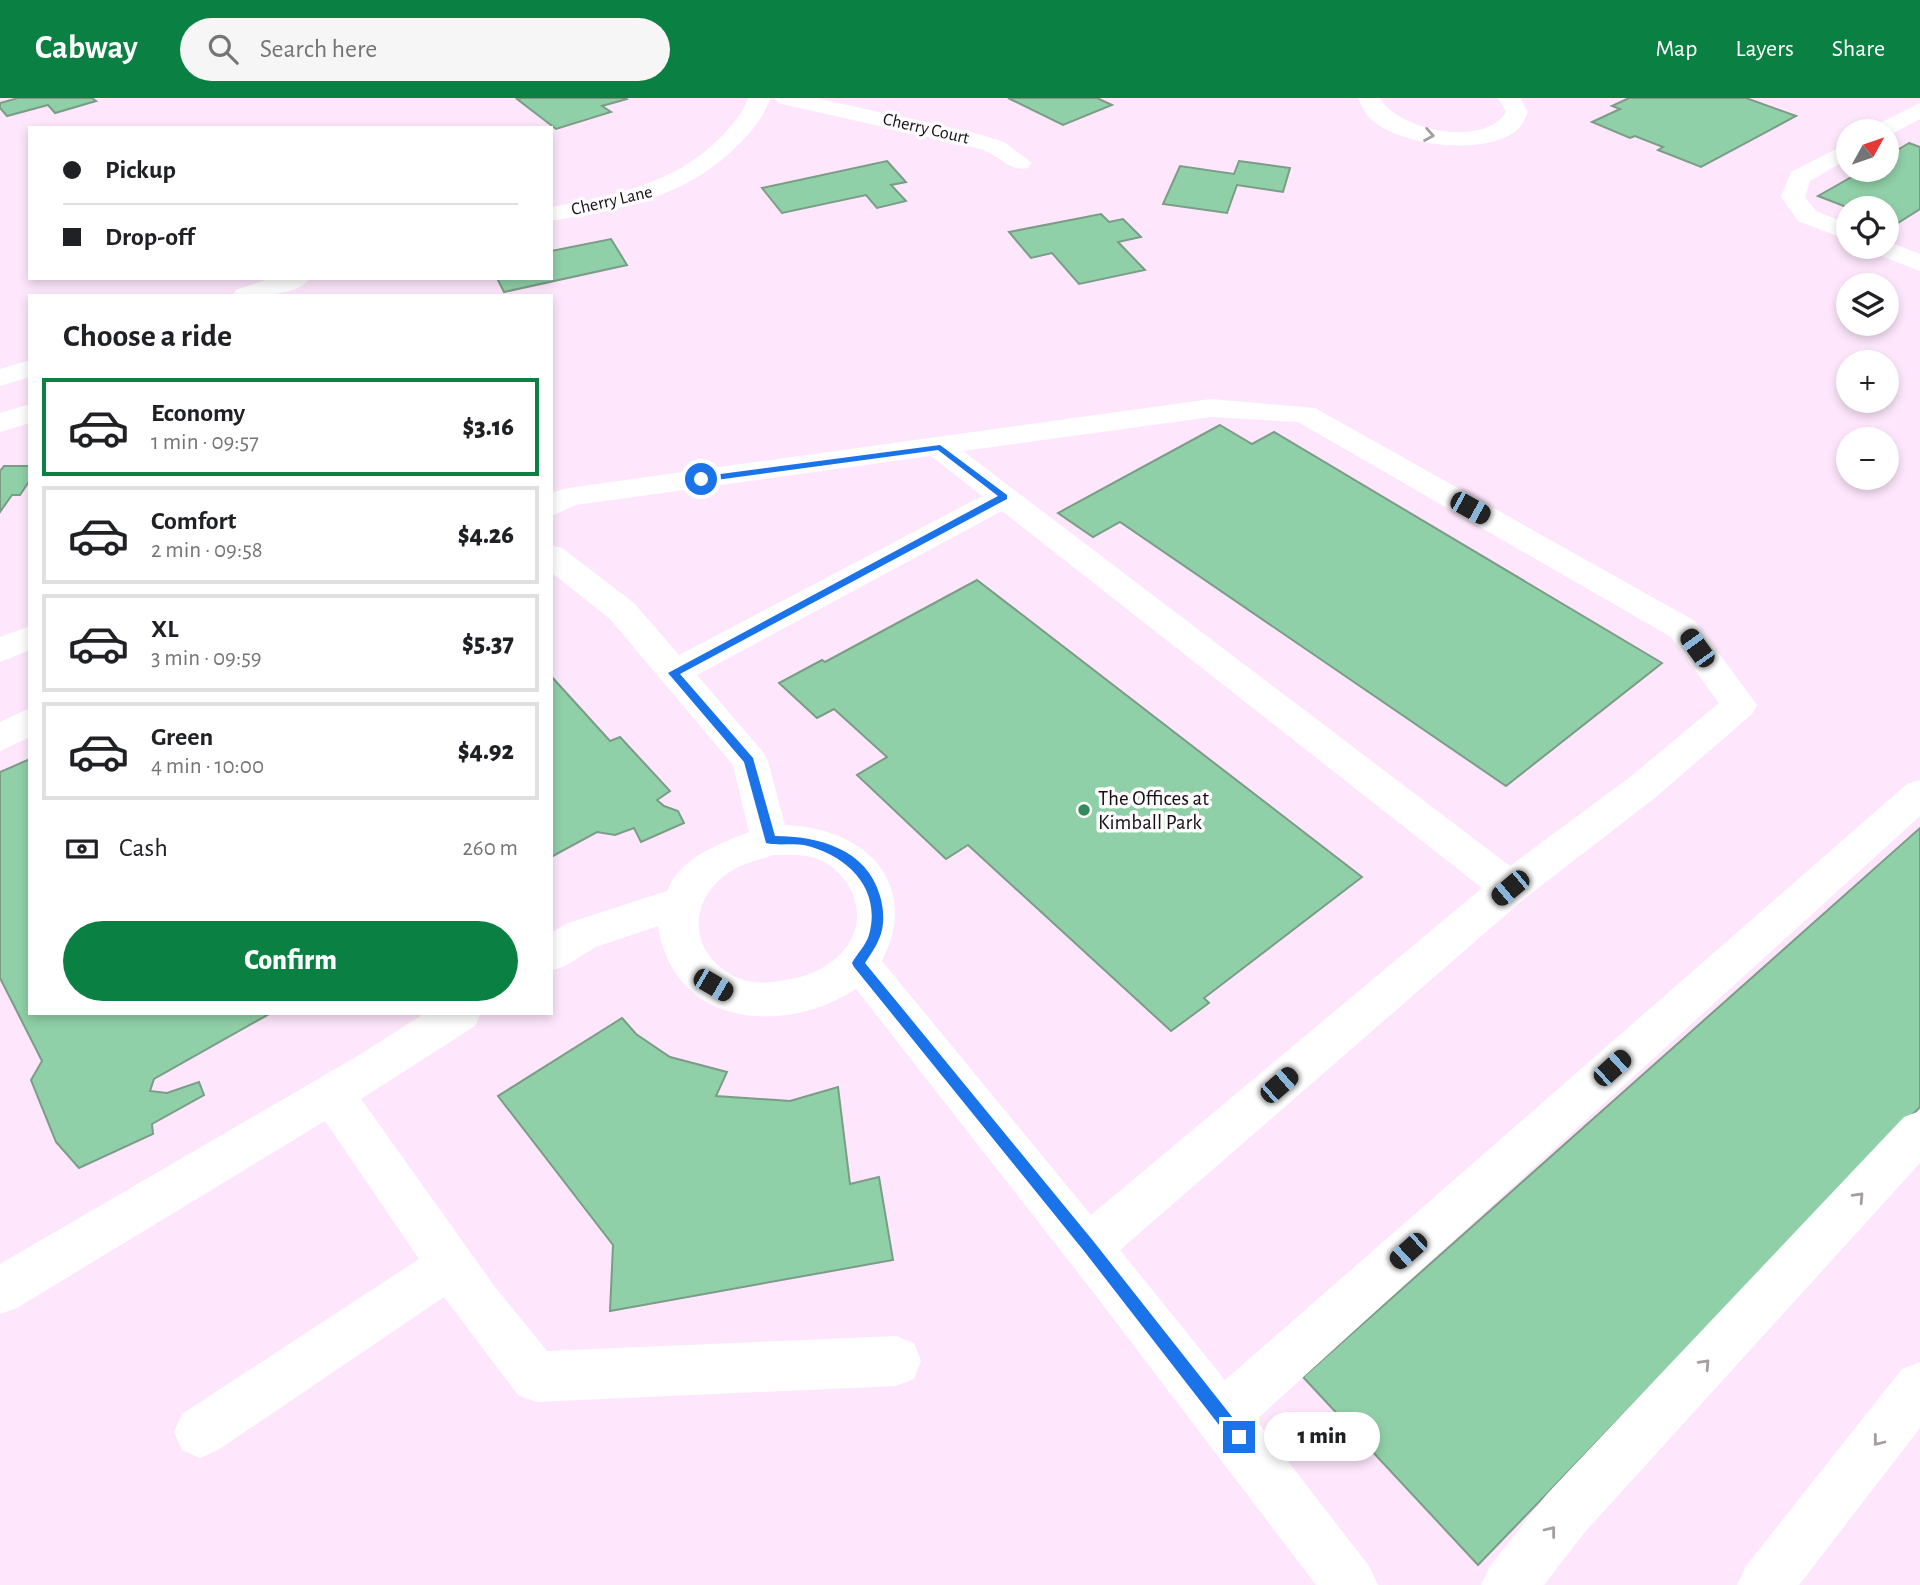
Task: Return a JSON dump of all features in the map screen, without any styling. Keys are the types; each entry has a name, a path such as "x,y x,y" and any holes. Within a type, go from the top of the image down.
{"street":[{"name":"Cherry Lane","path":"553,214 623,201 663,189 694,173 721,152 755,111 759,98"},
{"name":"Cherry Court","path":"786,98 970,139 996,147 1020,163"},
{"path":"1369,98 1375,112 1394,125 1422,134 1455,138 1486,136 1506,128 1517,118 1512,102 1538,98"},
{"path":"1899,122 1920,110"},
{"path":"1836,157 1800,177 1793,197 1807,216 1836,228"},
{"path":"1899,255 1920,264"},
{"path":"251,294 291,280"},
{"path":"0,378 28,369"},
{"path":"553,505 568,497 1211,408 1305,414 1683,629 1739,705 1643,787 1510,888 1089,1247"},
{"path":"0,423 28,414"},
{"path":"940,447 1510,888"},
{"path":"673,673 1004,497"},
{"path":"555,564 622,611 750,761 770,840"},
{"path":"0,650 28,638"},
{"path":"0,738 28,722"},
{"path":"1223,1416 1920,793"},
{"path":"770,840 800,840 829,847 852,862 871,883 878,909 874,937 859,963 832,984 798,998 761,1001 728,993 699,977 682,953 676,928 680,903 694,880 714,861 741,847 770,840"},
{"path":"553,953 582,935 680,903"},
{"path":"859,963 1223,1416 1350,1585"},
{"path":"0,1291 332,1094 457,1015"},
{"path":"332,1094 478,1304 536,1377 896,1361"},
{"path":"1509,1585 1566,1513 1920,1131"},
{"path":"200,1432 452,1264"},
{"path":"1765,1585 1920,1387"}],"building":[{"path":"18,98 92,98 96,101 55,113 48,105 7,116 0,108 0,103"},
{"path":"1008,98 1097,98 1112,105 1063,125"},
{"path":"1629,98 1746,98 1796,116 1701,167 1658,150 1663,147 1635,136 1630,138 1592,122 1620,109 1612,106"},
{"path":"517,99 627,99 602,106 611,112 556,129"},
{"path":"1909,143 1920,147 1920,209 1899,222 1899,196 1836,196 1836,203 1818,196 1843,182 1899,182 1899,149"},
{"path":"887,161 906,182 891,185 906,201 877,208 866,195 782,213 762,188"},
{"path":"1239,161 1290,168 1283,192 1237,185 1227,213 1163,204 1180,166 1234,174"},
{"path":"1101,214 1109,222 1123,219 1141,237 1118,242 1145,270 1079,284 1052,253 1031,258 1009,232"},
{"path":"611,239 627,265 504,292 498,280 553,280 553,251"},
{"path":"1220,425 1252,444 1274,432 1662,663 1506,786 1120,522 1093,537 1058,513"},
{"path":"4,466 28,466 28,483 20,495 12,495 0,512 0,471"},
{"name":"The Offices at Kimball Park","path":"977,580 1362,877 1204,998 1209,1003 1171,1031 968,845 946,859 857,775 887,757 834,709 817,718 779,683 822,660 825,662"},
{"path":"553,678 610,741 620,737 670,791 657,800 678,811 684,823 641,842 634,828 615,835 597,832 553,856"},
{"path":"28,760 28,1015 267,1015 154,1079 150,1091 167,1093 199,1082 204,1095 152,1124 153,1134 79,1168 56,1142 31,1080 42,1061 0,978 0,772"},
{"path":"1920,828 1920,1107 1478,1565 1303,1377"},
{"path":"622,1018 636,1034 670,1057 727,1072 716,1096 790,1101 838,1087 850,1184 879,1177 893,1260 610,1311 613,1245 498,1096"}],"place":[{"name":"The Offices at Kimball Park","path":"1084,810"}],"route":[{"path":"701,479 940,447 1004,497 673,673 750,761 770,840 800,840 829,847 852,862 871,883 878,909 874,937 859,963 1239,1437"}]}
